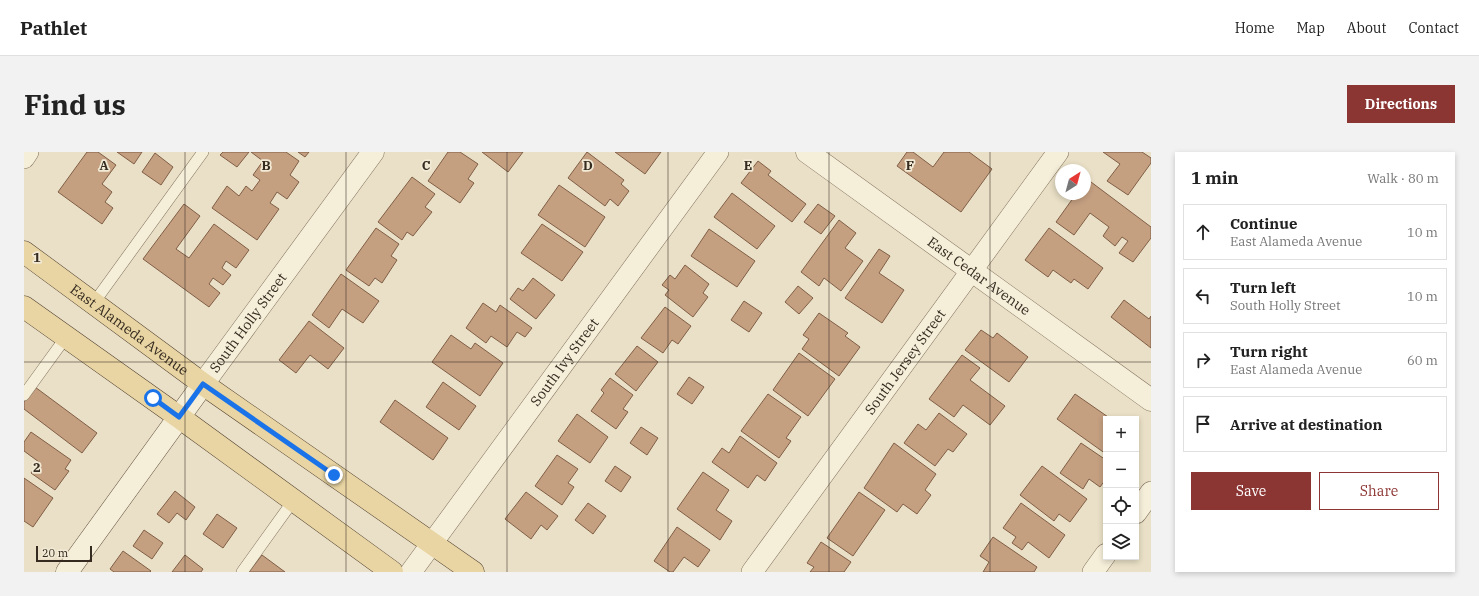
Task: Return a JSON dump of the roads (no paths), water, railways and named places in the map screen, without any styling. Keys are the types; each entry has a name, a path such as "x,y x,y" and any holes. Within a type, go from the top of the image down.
{"main road":[{"name":"East Alameda Avenue","path":"24,252 203,384 473,572"},
{"path":"24,307 179,417 392,572"}],"street":[{"path":"24,158 28,152"},
{"name":"South Holly Street","path":"68,572 179,417 373,152"},
{"name":"South Ivy Street","path":"411,572 718,152"},
{"name":"East Cedar Avenue","path":"807,152 1151,400"},
{"name":"South Jersey Street","path":"752,572 1058,152"},
{"path":"1139,508 1151,492"},
{"path":"1093,572 1103,558"}],"lane":[{"path":"93,304 203,152"},
{"path":"24,395 66,337"},
{"path":"242,572 293,501"}]}
